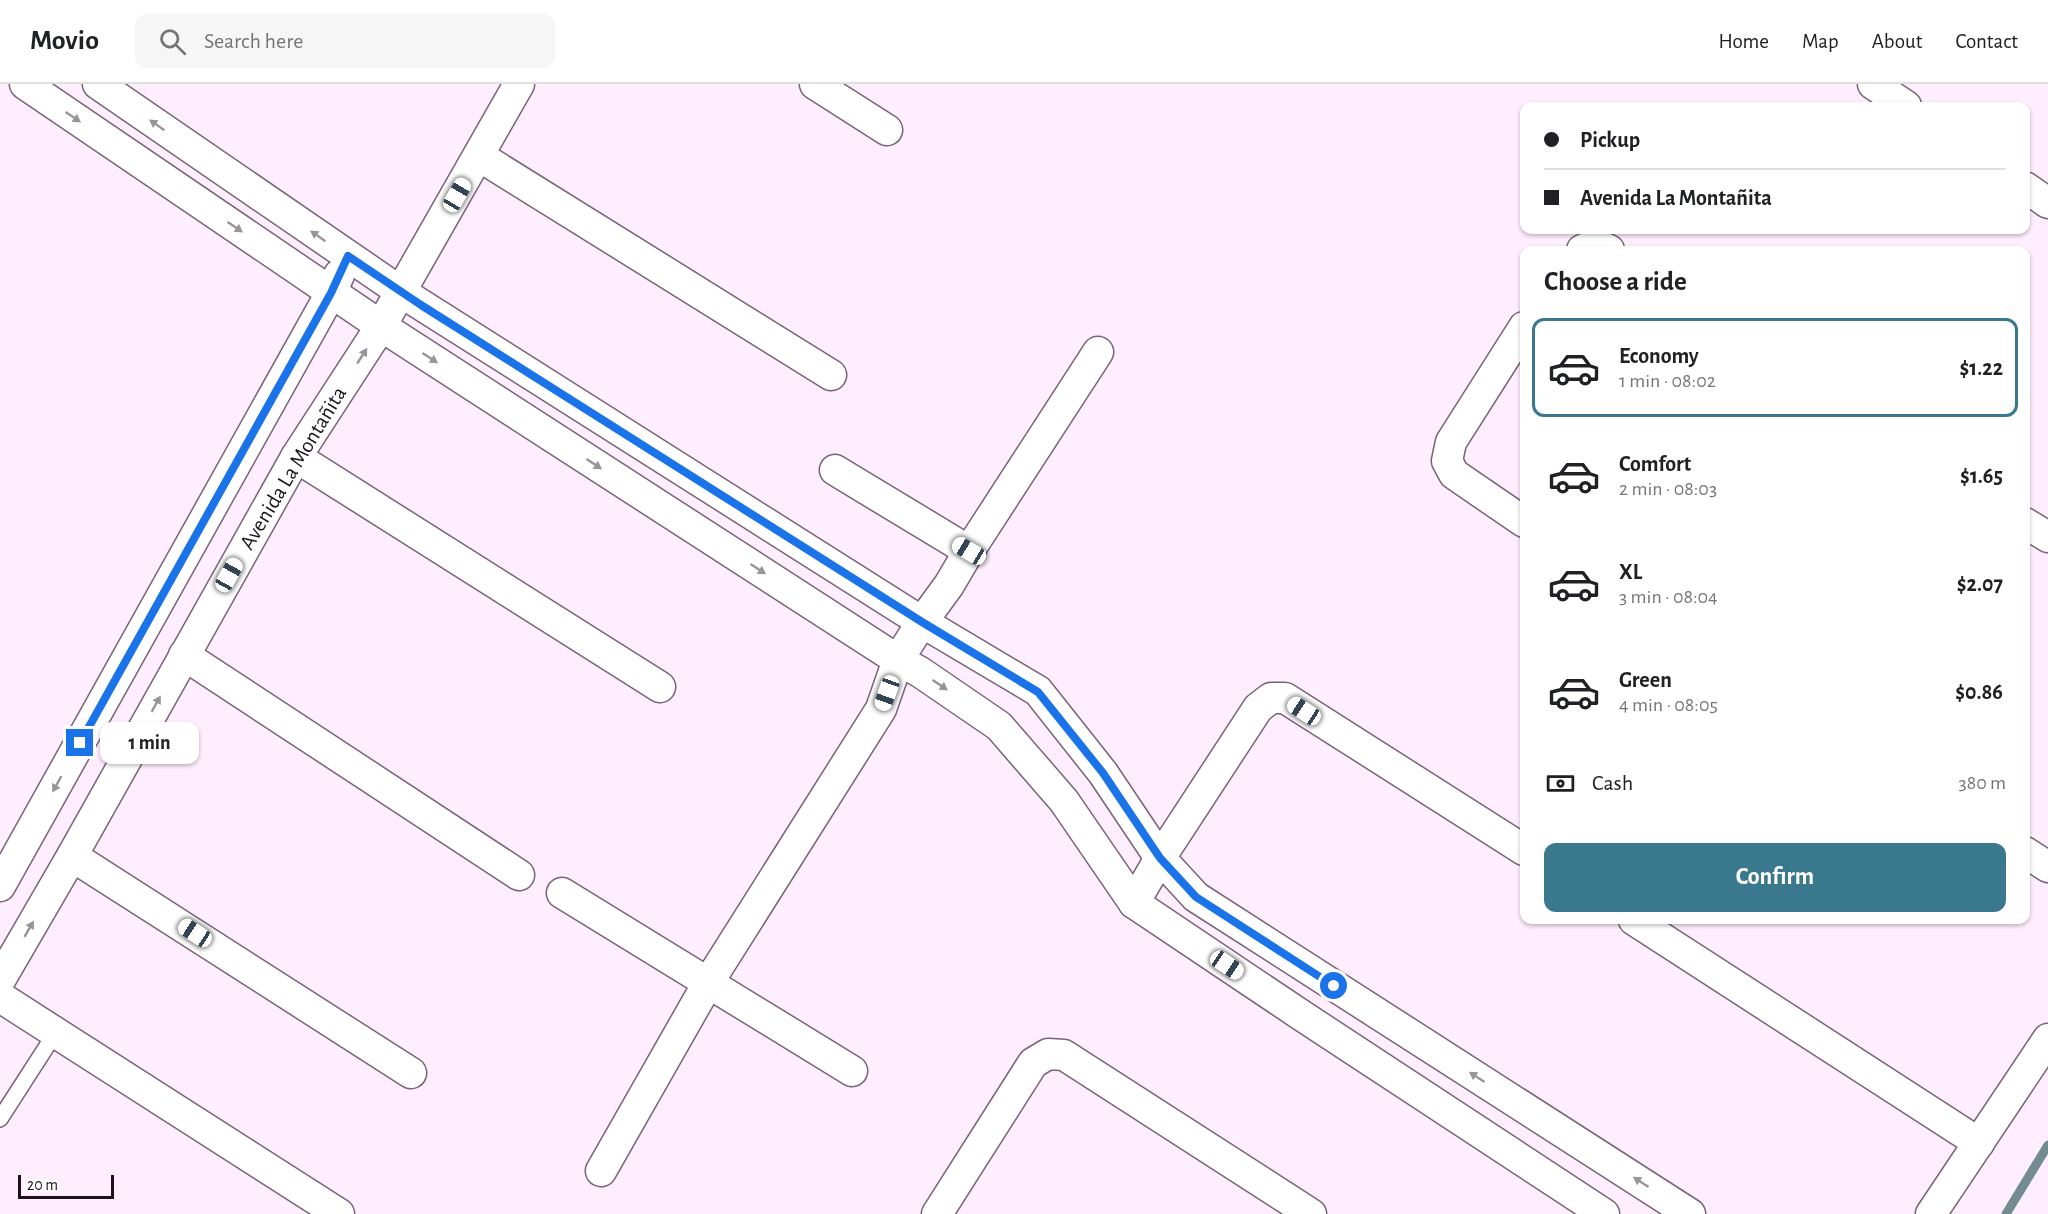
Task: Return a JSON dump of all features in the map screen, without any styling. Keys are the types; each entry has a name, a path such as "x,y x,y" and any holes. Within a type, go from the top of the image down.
{"street":[{"path":"25,84 381,326 920,672 999,726 1064,801 1134,903 1301,1016 1604,1214"},
{"path":"98,84 401,292 922,622 1038,692 1103,773 1160,858 1196,897 1690,1214"},
{"name":"Avenida La Montañita","path":"0,980 296,456 381,326 519,84"},
{"path":"815,84 887,130"},
{"path":"1873,84 1900,102"},
{"path":"479,156 831,375"},
{"path":"2030,190 2048,203"},
{"path":"0,886 331,293 348,256"},
{"path":"1520,333 1451,442 1447,461 1454,474 1520,519"},
{"path":"601,1171 708,983 881,709 898,660 949,585 1098,352"},
{"path":"296,456 660,687"},
{"path":"836,470 969,551"},
{"path":"2030,526 2048,537"},
{"path":"184,655 519,875"},
{"path":"1134,903 1160,858 1258,708 1271,698 1284,698 1520,847"},
{"path":"1064,801 1103,773"},
{"path":"2030,855 2048,867"},
{"path":"72,856 411,1073"},
{"path":"562,893 852,1071"},
{"path":"1640,924 1979,1143"},
{"path":"0,997 339,1214"},
{"path":"1932,1214 2048,1040"},
{"path":"937,1214 1033,1063 1048,1054 1064,1055 1311,1214"}],"lane":[{"path":"0,1119 56,1032"}],"waterway":[{"path":"2006,1214 2048,1145"}],"route":[{"path":"80,743 331,293 348,256 421,305 922,622 1038,692 1103,773 1160,858 1196,897 1334,986"}]}
